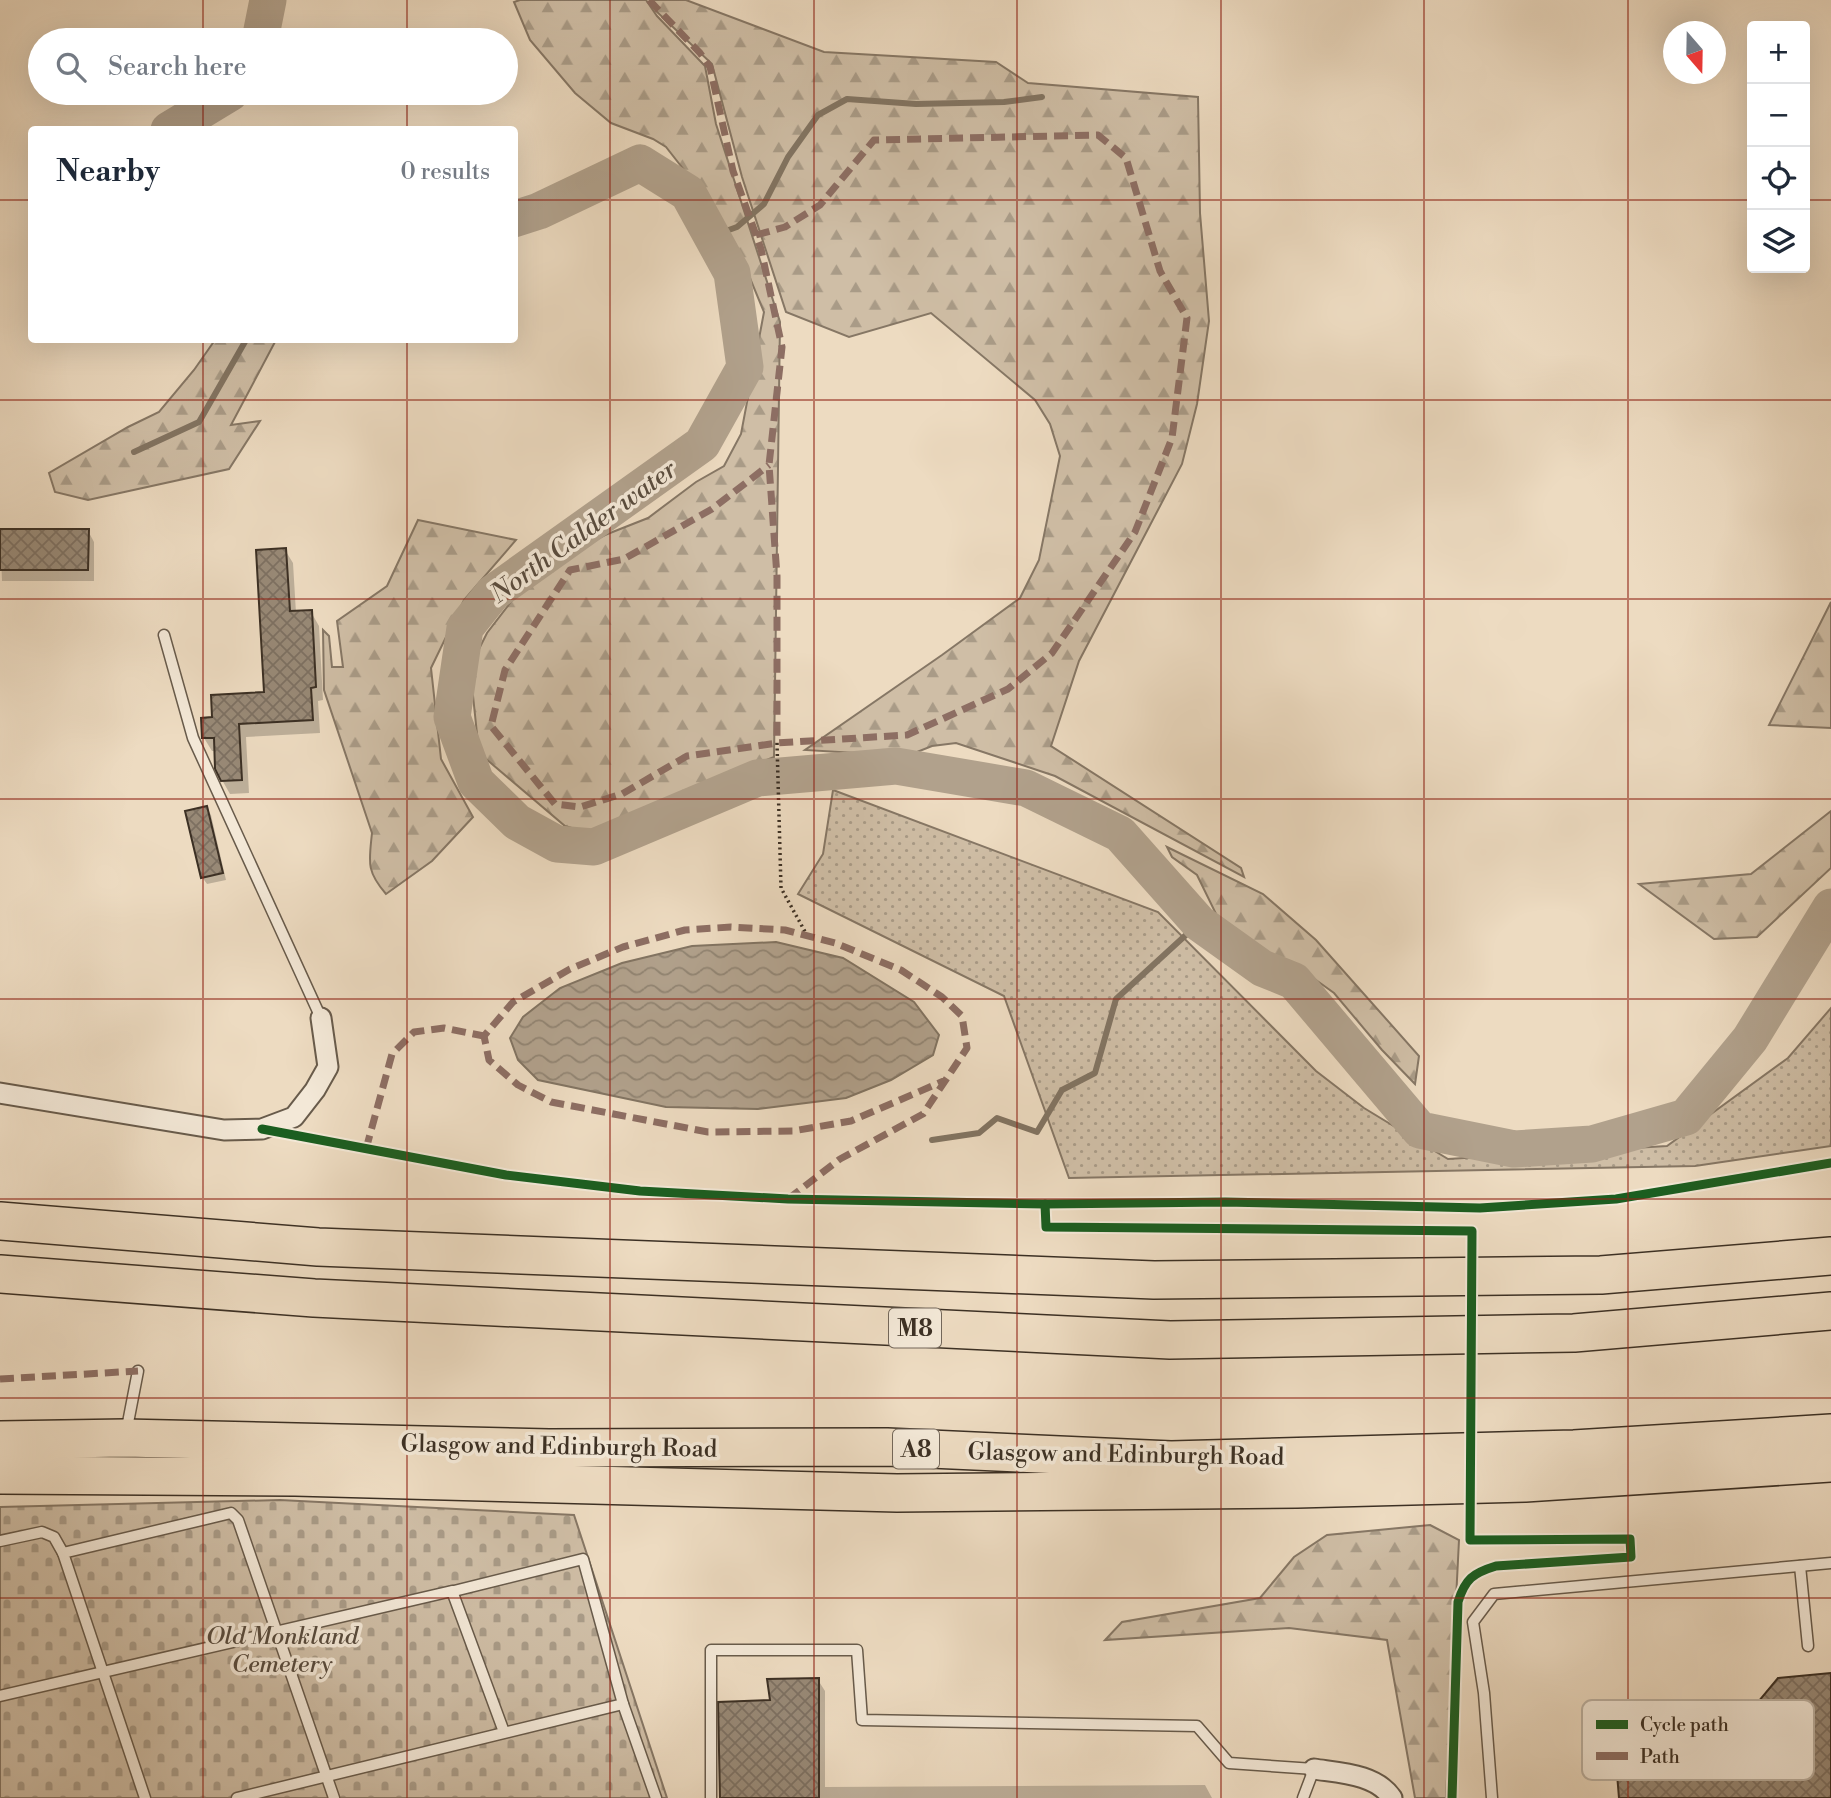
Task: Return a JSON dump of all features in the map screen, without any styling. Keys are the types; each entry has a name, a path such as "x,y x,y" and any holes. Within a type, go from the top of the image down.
{"highway":[{"path":"0,1221 318,1247 1154,1280 1601,1275 1831,1256"},
{"name":"M8","path":"0,1274 314,1298 1170,1340 1574,1334 1831,1311"},
{"name":"Glasgow and Edinburgh Road","path":"0,1440 125,1438 549,1448 887,1447 1171,1460 1574,1449 1831,1433"},
{"name":"Glasgow and Edinburgh Road","path":"0,1475 295,1477 897,1493 1297,1489 1525,1483 1823,1464"}],"street":[{"path":"0,1093 224,1130 262,1129 294,1117 315,1090 328,1066 321,1018"},
{"path":"1314,1769 1363,1777 1388,1792 1392,1798"}],"lane":[{"path":"164,635 193,738 321,1018"},
{"path":"125,1438 138,1371"},
{"path":"63,1553 231,1513 238,1520 334,1798"},
{"path":"0,1541 41,1532 54,1537 63,1553 145,1798"},
{"path":"0,1696 583,1559 623,1704 656,1798"},
{"path":"1492,1798 1484,1693 1473,1622 1494,1594 1831,1563"},
{"path":"1800,1566 1808,1647"},
{"path":"450,1592 452,1591 503,1732"},
{"path":"711,1798 711,1650 857,1650 862,1720 1197,1726 1229,1763 1314,1769 1303,1798"},
{"path":"237,1798 623,1704"}],"path":[{"path":"778,743 781,888 808,937"}],"green space":[{"path":"646,0 657,16 705,66 716,124 780,322 774,757 618,820 592,834 565,826 479,753 470,667 487,633 520,590 550,564 605,535 648,518 696,482 724,466 741,434 764,312 745,266 699,189 666,147 653,139 611,123 575,93 530,40 514,2"},
{"path":"652,0 686,0 824,52 996,62 1028,83 1198,97 1200,213 1209,321 1197,404 1182,464 1079,661 1051,746 1241,868 1244,877 1055,776 956,743 932,746 907,756 805,750 1020,598 1039,560 1060,456 1050,424 1035,400 931,313 849,337 786,312 742,177 712,64 656,11"},
{"path":"213,343 274,343 231,425 260,421 229,469 88,500 55,492 49,473 159,412"},
{"path":"418,520 516,540 464,600 431,668 441,759 473,817 432,861 386,894 375,879 370,866 372,833 324,690 323,630 329,636 332,667 343,667 337,621 387,586"},
{"path":"1831,602 1831,728 1769,725"},
{"path":"833,790 1158,912 1316,1071 1364,1108 1448,1159 1667,1146 1788,1058 1831,1008 1831,1146 1695,1166 1069,1178 1004,996 798,894 823,854"},
{"path":"1831,811 1831,868 1757,937 1714,939 1639,884 1751,874"},
{"path":"1167,847 1263,894 1316,940 1419,1056 1415,1084 1334,993 1295,965 1250,948 1217,916 1197,875 1172,857"},
{"name":"Old Monkland Cemetery","path":"280,1500 574,1515 667,1798 0,1798 0,1507"},
{"path":"1430,1525 1459,1540 1446,1798 1415,1798 1387,1640 1289,1628 1105,1640 1122,1622 1260,1598 1294,1557 1327,1535"}],"water":[{"path":"776,942 843,958 914,1002 939,1035 933,1055 891,1080 846,1098 758,1109 666,1107 538,1080 518,1060 510,1038 523,1017 560,988 622,963 692,946"}],"building":[{"path":"0,529 89,529 88,570 0,570"},
{"path":"286,548 290,611 312,610 316,687 311,688 313,720 239,724 242,780 221,781 215,769 214,738 202,738 201,718 212,717 211,695 264,692 256,550"},
{"path":"207,806 223,873 201,878 185,811"},
{"path":"1831,1673 1831,1798 1619,1798 1618,1780 1814,1780 1814,1700 1760,1700 1778,1678"},
{"path":"819,1678 819,1798 720,1798 718,1702 770,1700 767,1679"}],"waterway":[{"name":"North Calder water","path":"262,28 268,0"},
{"path":"712,236 737,227 764,204 788,157 818,115 847,99 916,104 1004,102 1042,97"},
{"name":"North Calder water","path":"176,126 210,105"},
{"name":"North Calder water","path":"518,218 539,211 640,163 688,193 732,273 745,367 702,444 493,593 465,628 452,717 476,782 517,822 557,844 594,847 757,778 896,766 1026,788 1120,834 1199,923 1262,968 1294,981 1420,1130 1514,1149 1592,1144 1686,1117 1750,1039 1831,907"},
{"path":"134,452 199,422 244,343"},
{"path":"932,1140 979,1133 997,1118 1037,1132 1062,1090 1095,1073 1116,999 1199,923"}],"marked path":[{"path":"649,0 710,67 733,171 761,249 782,347 769,465 777,576 777,743"},
{"path":"756,235 785,227 820,205 874,140 1098,135 1126,158 1160,271 1187,318 1172,438 1135,532 1052,653 1008,689 907,735 777,743 687,756 622,794 580,807 555,804 491,726 505,670 570,570 624,559 712,509 769,465"},
{"path":"788,1199 840,1159 923,1114 967,1048 962,1016 942,997 901,970 835,943 785,930 731,927 685,930 623,947 570,969 513,1002 484,1036 489,1060 518,1085 551,1102 708,1132 793,1131 851,1121 946,1080"},
{"path":"366,1149 392,1054 414,1032 444,1028 484,1036"},
{"path":"0,1379 138,1371"}],"cycle path":[{"path":"262,1129 506,1175 640,1191 788,1199 1045,1204 1225,1202 1480,1208 1616,1199 1831,1163"},
{"path":"1045,1204 1046,1227 1472,1231 1470,1540 1630,1539 1631,1557 1496,1566 1481,1571 1467,1582 1458,1602 1452,1798"}]}
